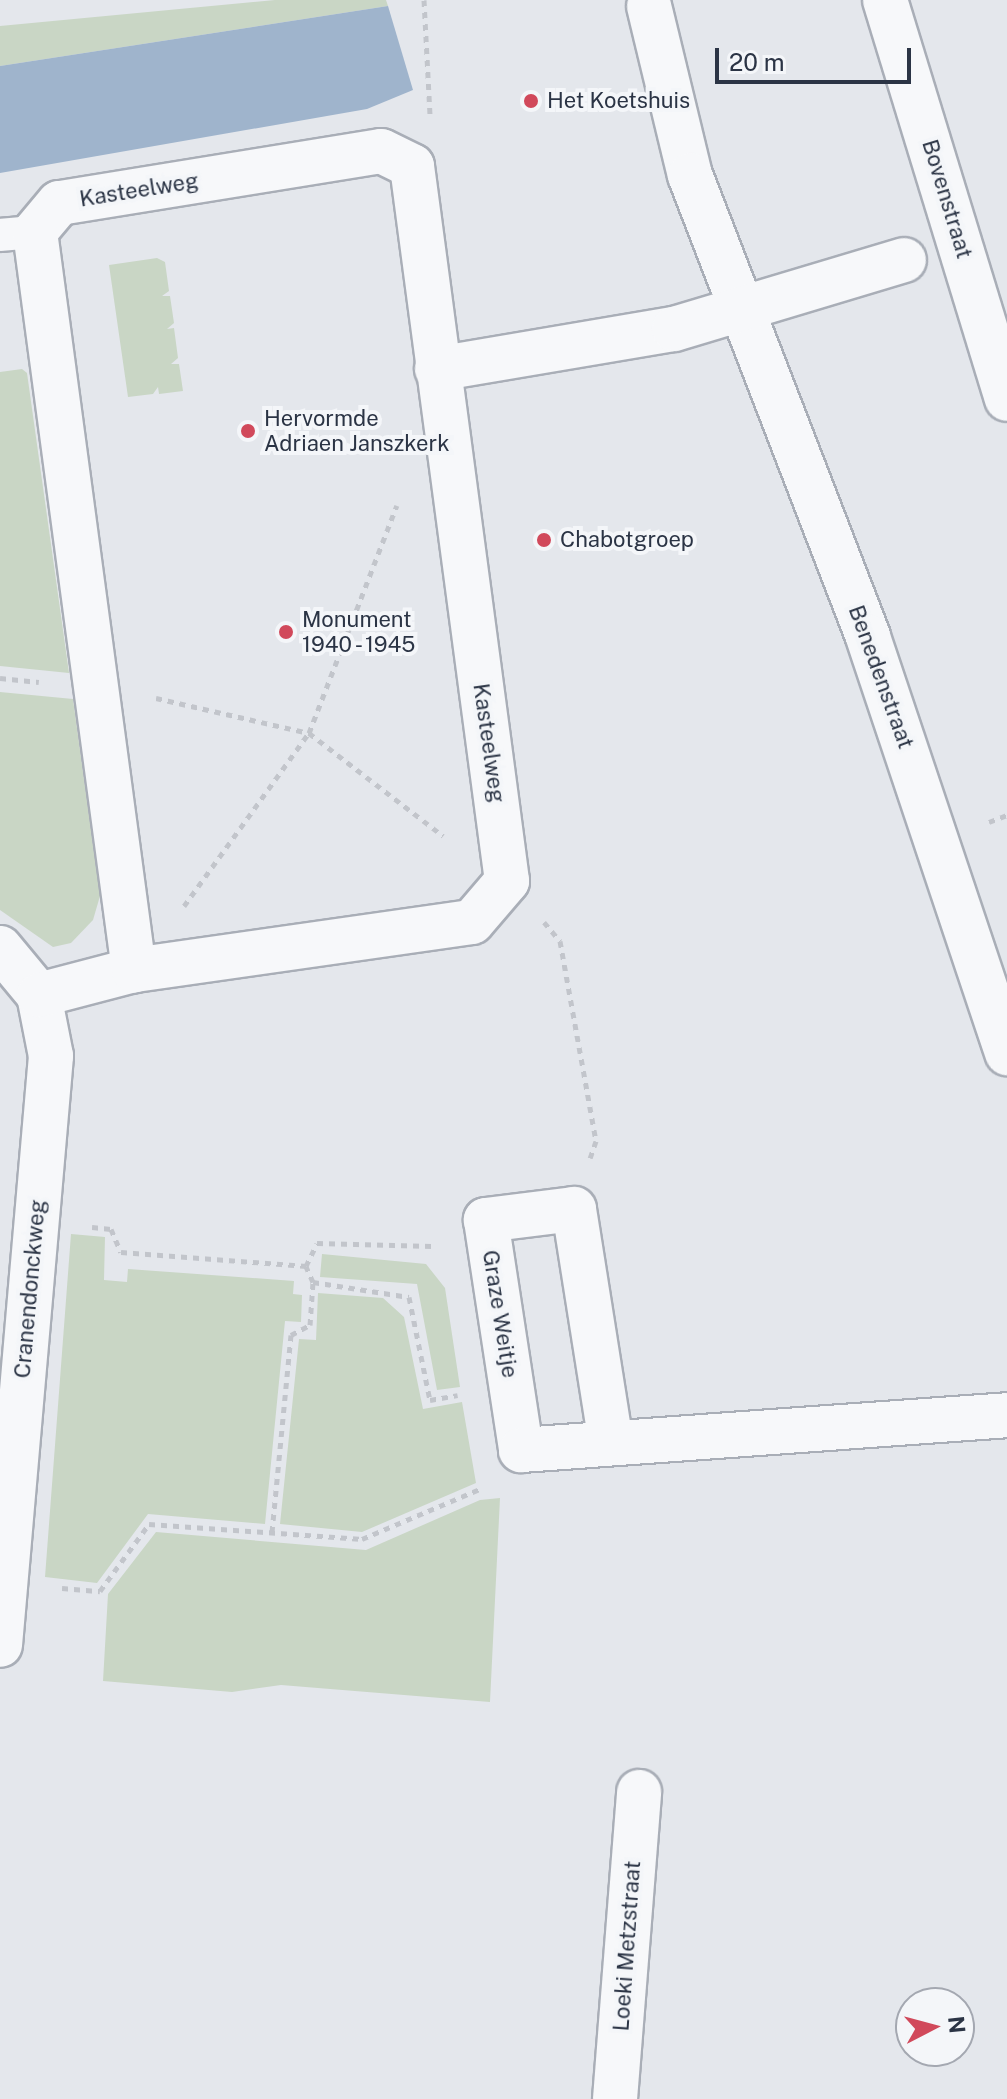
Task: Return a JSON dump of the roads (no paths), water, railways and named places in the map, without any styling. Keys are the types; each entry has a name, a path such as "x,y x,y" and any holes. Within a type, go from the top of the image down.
{"street":[{"name":"Bovenstraat","path":"885,0 1007,399"},
{"name":"Benedenstraat","path":"649,6 690,175 736,307 868,637 1007,1053"},
{"name":"Kasteelweg","path":"381,151 412,166 437,369 507,881 472,922 134,970 99,688 17,233 59,203 381,151"},
{"path":"437,369 674,329 736,307 904,260"},
{"name":"Cranendonckweg","path":"0,948 39,995 51,1056 4,1561 0,1645"},
{"path":"39,995 134,970"},
{"name":"Graze Weitje","path":"574,1209 611,1443 521,1450 486,1220 574,1209"},
{"path":"611,1443 1007,1415"},
{"name":"Loeki Metzstraat","path":"615,2099 639,1792"}],"water":[{"path":"388,6 413,90 367,109 0,173 0,66"}],"place":[{"name":"Het Koetshuis","path":"531,101"},
{"name":"Hervormde Adriaen Janszkerk","path":"248,431"},
{"name":"Chabotgroep","path":"544,540"},
{"name":"Monument 1940 - 1945","path":"286,632"}]}
